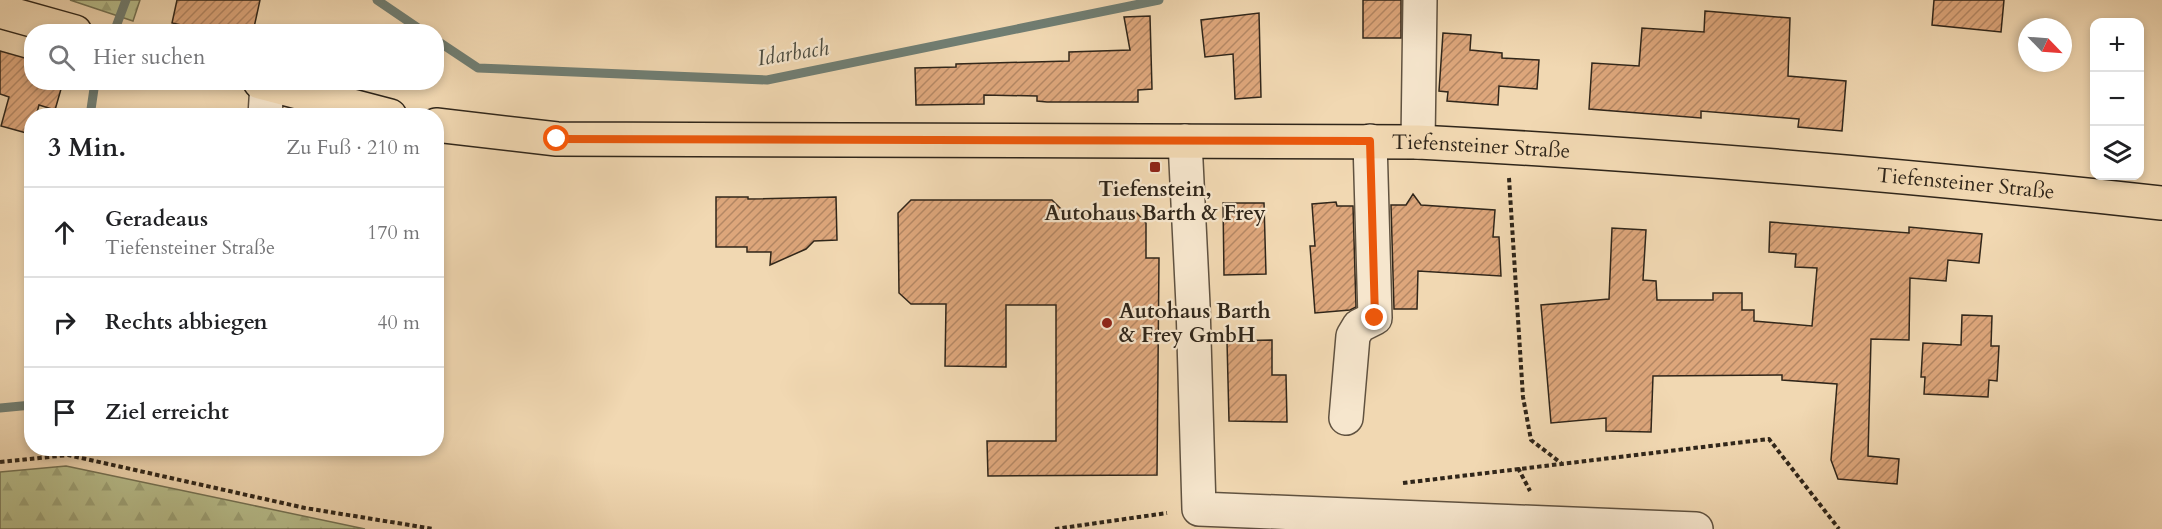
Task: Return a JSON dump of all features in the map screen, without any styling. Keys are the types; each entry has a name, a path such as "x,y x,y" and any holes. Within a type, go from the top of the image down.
{"main road":[{"path":"0,11 46,24"},
{"path":"264,94 344,108"},
{"name":"Tiefensteiner Straße","path":"444,126 557,139 1418,142 1887,175 2162,203"}],"lane":[{"path":"1418,142 1420,0"},
{"path":"1185,141 1199,509 1696,529"},
{"path":"1346,418 1353,336 1359,326 1375,318 1370,141"}],"path":[{"path":"1507,147 1523,397 1531,440 1562,463"},
{"path":"1400,483 1769,439 1839,529"},
{"path":"0,462 58,456"},
{"path":"72,456 305,508 434,529"},
{"path":"1055,529 1199,509"}],"green space":[{"path":"70,0 140,0 133,21"},
{"path":"66,466 365,529 0,529 0,472"}],"building":[{"path":"177,0 260,0 255,24 172,23"},
{"path":"1363,0 1401,0 1401,38 1363,38"},
{"path":"1934,0 2004,0 2001,32 1932,25"},
{"path":"1705,11 1790,18 1788,76 1846,81 1842,131 1798,127 1799,119 1701,111 1701,118 1589,109 1592,63 1639,66 1642,28 1704,32"},
{"path":"1259,13 1261,97 1235,99 1233,54 1205,57 1201,20"},
{"path":"1150,16 1152,89 1138,90 1138,102 1047,102 1037,101 1037,96 984,95 984,104 916,105 915,68 956,67 956,64 1069,61 1069,52 1130,50 1124,17"},
{"path":"1443,33 1471,35 1470,50 1502,53 1502,58 1539,60 1537,89 1499,86 1498,105 1447,101 1448,92 1439,91"},
{"path":"0,51 24,58 24,90 61,90 56,108 39,105 38,108 24,108 24,132 1,126 9,97 0,94"},
{"path":"1413,194 1421,205 1495,210 1493,237 1499,237 1501,276 1418,271 1417,309 1394,309 1391,205 1406,205"},
{"path":"716,197 748,197 748,199 836,197 837,240 814,241 806,249 770,265 771,252 747,252 747,247 716,247"},
{"name":"Autohaus Barth & Frey GmbH","path":"911,200 1052,200 1064,212 1135,211 1146,223 1146,258 1159,258 1157,475 988,476 987,441 1056,441 1056,305 1006,305 1006,367 945,366 946,304 911,304 899,293 898,213"},
{"path":"1336,202 1337,206 1353,206 1356,307 1350,310 1315,313 1310,246 1315,246 1312,204"},
{"path":"1223,203 1264,203 1266,274 1224,275"},
{"path":"1770,222 1909,233 1909,227 1982,234 1979,263 1948,260 1946,281 1910,278 1909,340 1871,339 1868,456 1899,459 1897,484 1838,479 1831,460 1837,384 1782,380 1782,375 1653,376 1651,432 1606,431 1606,418 1551,423 1541,305 1609,299 1612,228 1646,230 1643,280 1656,281 1657,300 1713,300 1713,293 1742,293 1742,310 1754,310 1754,321 1812,326 1817,268 1795,267 1796,254 1769,252"},
{"path":"1962,315 1992,316 1991,346 1999,346 1997,381 1989,380 1988,397 1924,394 1925,377 1921,377 1923,343 1961,345"},
{"path":"1272,340 1272,375 1286,375 1287,422 1229,421 1227,341"}],"waterway":[{"name":"Idarbach","path":"117,24 126,0"},
{"name":"Idarbach","path":"377,0 412,24"},
{"name":"Idarbach","path":"444,45 478,68 767,80 1159,0"},
{"name":"Idarbach","path":"91,108 94,90"},
{"name":"Idarbach","path":"0,408 24,406"}],"place":[{"name":"Tiefenstein, Autohaus Barth & Frey","path":"1155,167"},
{"name":"Autohaus Barth & Frey GmbH","path":"1107,323"}],"route":[{"path":"557,139 1370,141 1375,318"}]}
